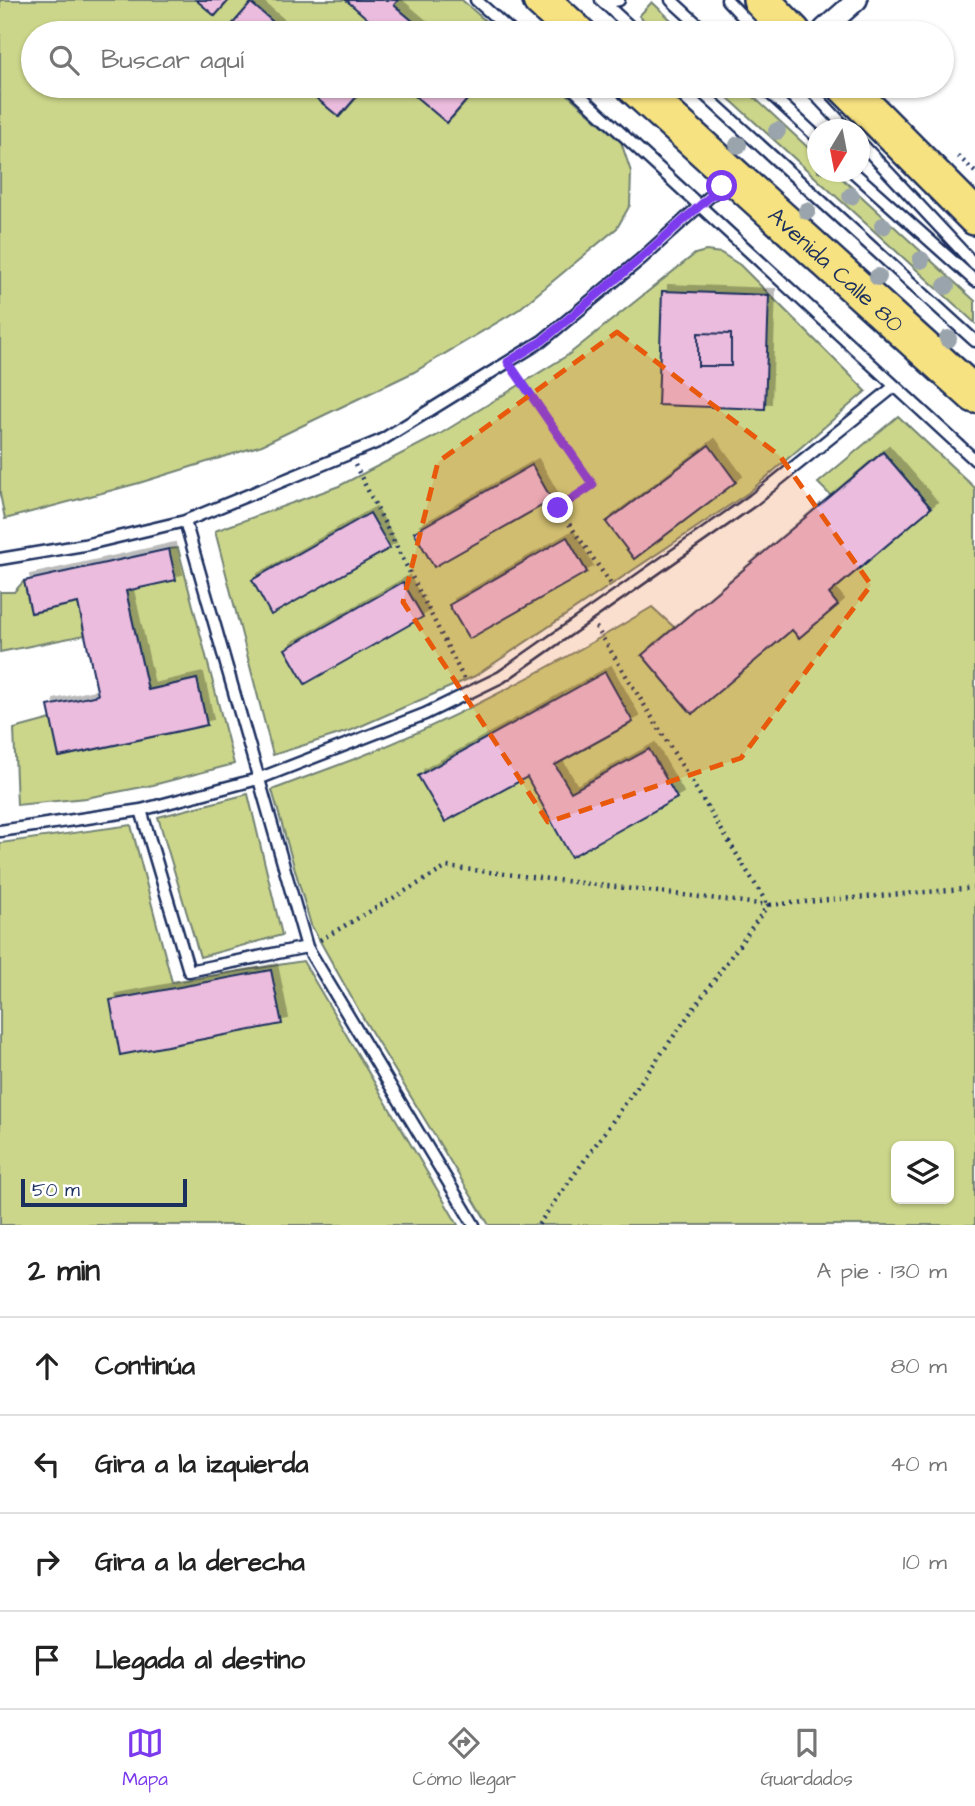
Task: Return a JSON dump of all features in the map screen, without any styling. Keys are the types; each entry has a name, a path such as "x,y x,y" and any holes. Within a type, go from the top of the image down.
{"highway":[{"path":"541,0 564,21"},
{"path":"761,0 794,21"},
{"name":"Avenida Calle 80","path":"647,98 975,395"},
{"path":"857,98 975,217"}],"street":[{"path":"825,21 858,0"}],"lane":[{"path":"477,0 500,21"},
{"path":"603,2 619,0"},
{"path":"671,0 694,21"},
{"path":"727,0 747,21"},
{"path":"603,2 624,21"},
{"path":"583,98 975,460"},
{"path":"708,98 975,341"},
{"path":"775,98 807,129"},
{"path":"818,98 838,119"},
{"path":"870,154 975,265"},
{"path":"0,559 84,545 185,521 380,441 542,341 701,206 732,176"},
{"path":"864,182 975,281"},
{"path":"0,831 141,810 258,779 425,714 501,677 753,500 895,386"},
{"path":"185,521 307,947 474,1225"},
{"path":"141,810 189,971 307,947"}],"path":[{"path":"508,362 593,485 558,508 619,596"},
{"path":"349,454 470,692"},
{"path":"589,617 768,905"},
{"path":"307,947 447,867 768,905 975,888"},
{"path":"538,1225 768,905"}],"highlighted area":[{"path":"617,332 780,456 871,585 741,758 548,822 403,602 438,462"}],"green space":[{"path":"0,0 462,0 486,21 21,21 21,98 572,98 621,142 631,172 630,205 617,228 518,310 414,372 262,445 139,483 5,519 0,494"},
{"path":"652,2 672,21 645,21 639,16"},
{"path":"728,98 755,98 807,147 807,170"},
{"path":"820,182 846,182 975,301 975,323"},
{"path":"706,251 721,253 740,265 866,391 748,493 475,676 352,730 273,755 215,531 339,486 440,434 568,355 695,254"},
{"path":"898,416 975,488 975,1225 489,1225 363,1018 311,925 272,790 357,758 471,707 545,669 652,607 675,628 642,655 792,630 838,605 829,594 931,508 883,452 831,496 818,483"},
{"path":"178,548 234,764 153,785 86,798 17,805 14,729 51,719 60,757 207,725 197,679 148,690 126,591 169,549"},
{"path":"24,581 32,613 78,603 85,635 0,652 0,592 14,592"},
{"path":"248,794 282,935 200,957 158,817"},
{"path":"131,825 172,982 303,961 458,1225 0,1225 0,843"}],"building":[{"path":"196,0 229,0 215,16"},
{"path":"346,0 398,0 394,5 413,21 370,21"},
{"path":"251,3 272,21 235,21"},
{"path":"316,98 356,98 339,117"},
{"path":"417,98 469,98 447,123"},
{"path":"662,291 769,295 765,409 658,405","holes":["698,333 731,334 731,366 698,366"]},
{"path":"698,333 731,334 731,366 698,366"},
{"path":"709,445 736,482 634,559 606,522"},
{"path":"883,452 931,508 829,594 838,605 799,638 792,630 692,714 642,655"},
{"path":"532,465 552,500 434,567 414,532"},
{"path":"370,513 390,548 271,615 252,580"},
{"path":"567,537 587,572 469,639 449,605"},
{"path":"169,549 176,580 126,591 148,690 197,679 207,725 59,757 48,706 98,695 78,603 31,613 24,581"},
{"path":"403,582 423,617 305,684 285,649"},
{"path":"605,672 633,722 555,765 571,792 649,749 677,798 571,857 527,777 445,822 418,776"},
{"path":"271,970 282,1024 120,1055 110,1000"}],"route":[{"path":"558,508 593,485 508,362 542,341 722,186"}]}
